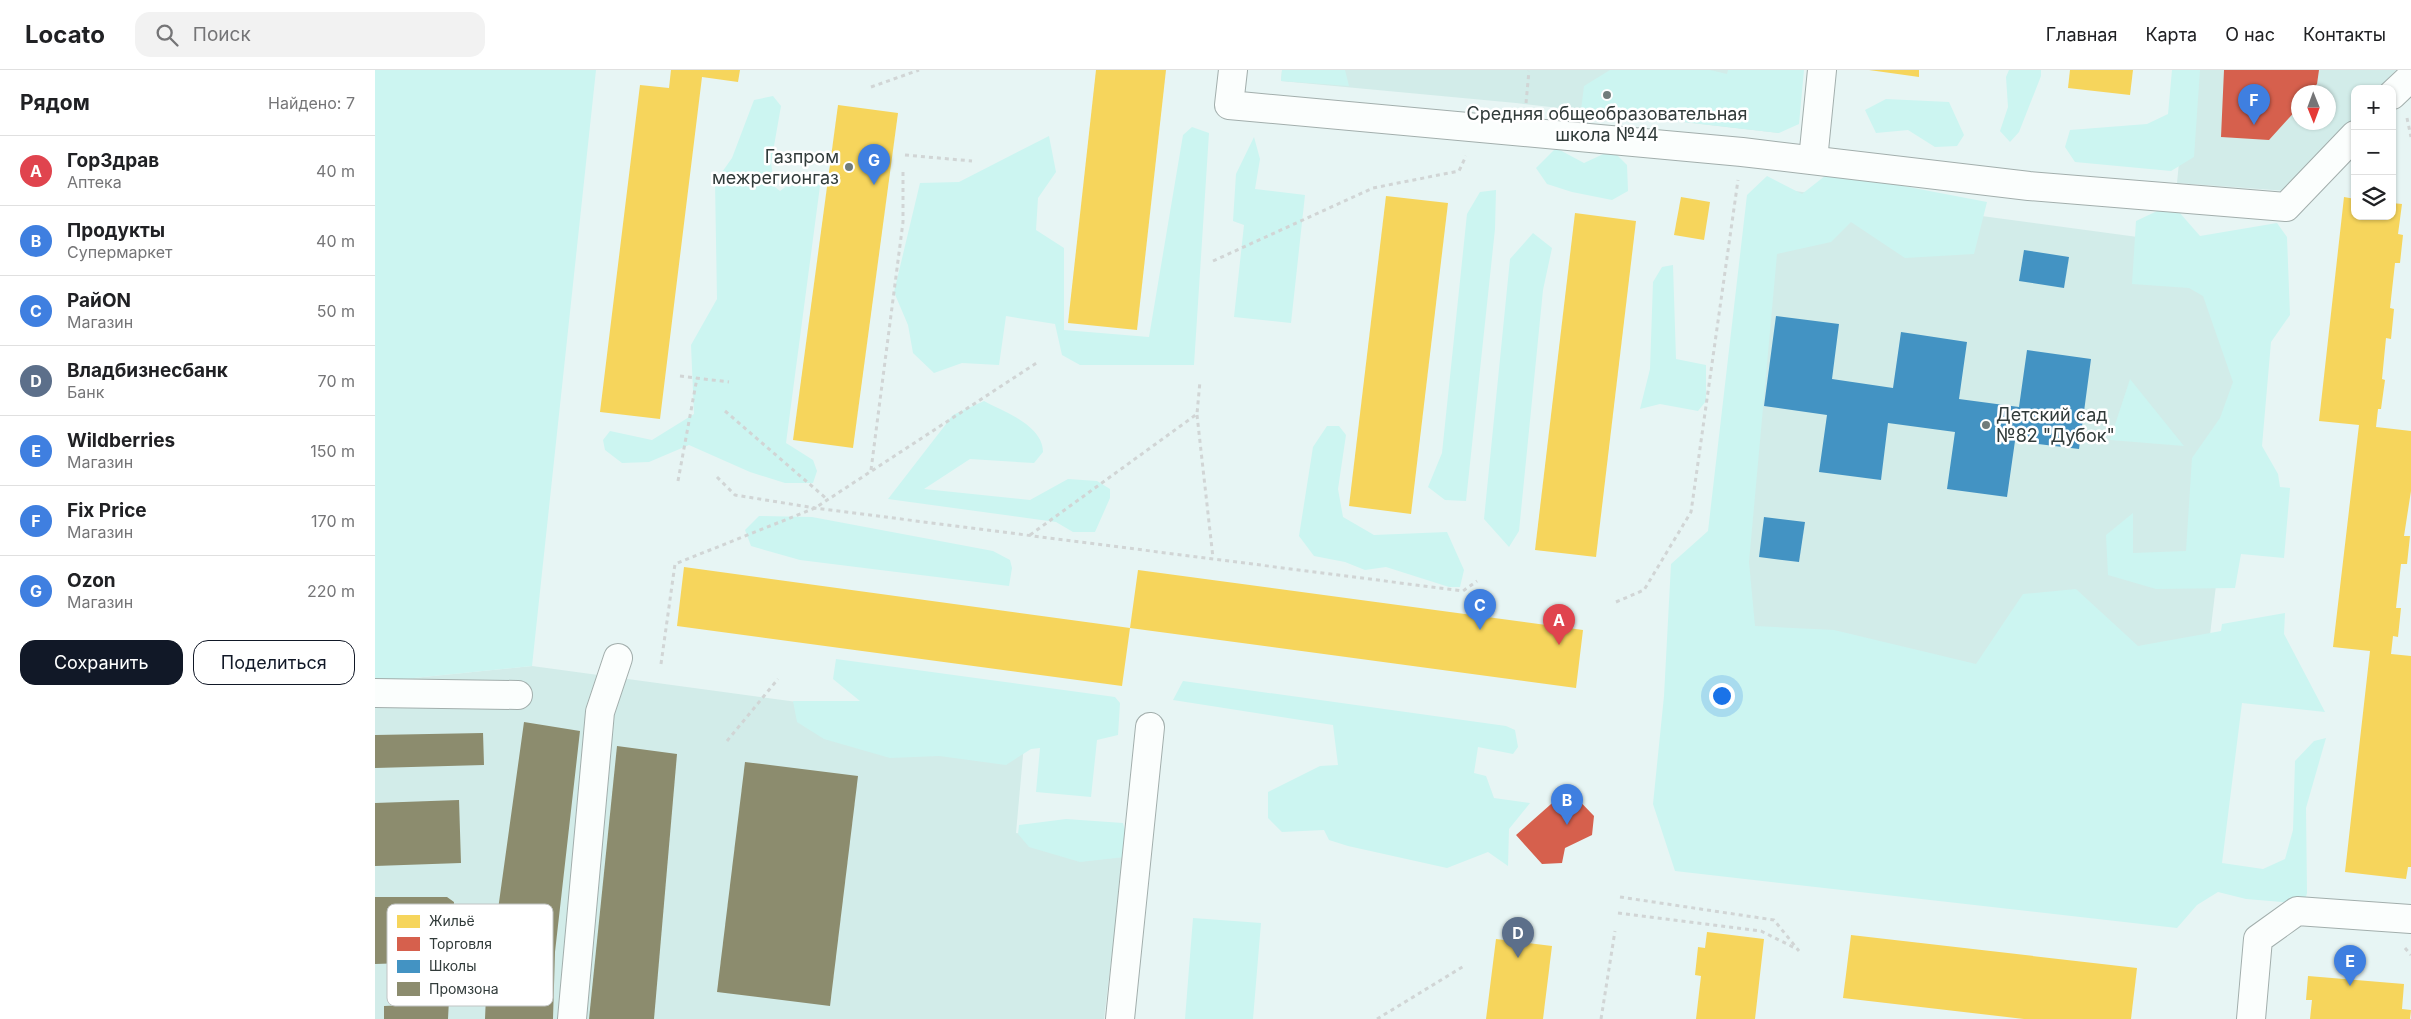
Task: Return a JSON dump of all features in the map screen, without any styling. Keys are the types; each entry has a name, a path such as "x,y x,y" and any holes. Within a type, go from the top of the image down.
{"lane":[{"path":"1233,70 1229,105 1742,152 2029,186 2286,207 2351,139"},
{"path":"1813,160 1822,70"},
{"path":"2396,91 2411,77"},
{"path":"572,1019 600,712 618,658"},
{"path":"375,694 518,695"},
{"path":"1120,1019 1150,727"},
{"path":"2251,1019 2258,939 2297,912 2411,919"}],"path":[{"path":"871,87 919,70"},
{"path":"1213,261 1373,188 1459,171 1478,127"},
{"path":"1616,602 1644,590 1691,512 1742,152"},
{"path":"905,155 972,161"},
{"path":"871,471 903,222 903,171"},
{"path":"661,664 675,564 815,508 1038,362"},
{"path":"680,376 729,382"},
{"path":"677,481 697,378"},
{"path":"1200,381 1197,414 1213,558"},
{"path":"725,411 828,500"},
{"path":"1030,535 1197,414"},
{"path":"717,476 735,495 815,508 1463,591 1477,581"},
{"path":"727,741 778,679"},
{"path":"1618,913 1761,931 1799,951 1774,920 1620,897"},
{"path":"1601,1019 1615,930"},
{"path":"1377,1019 1464,966"}],"shaded area":[{"path":"375,70 596,70 532,666 384,681 375,680"},
{"name":"Средняя общеобразовательная школа №44","path":"1282,70 1785,70 1779,133 1516,103 1281,81"},
{"path":"1282,70 1345,70 1349,86 1281,81"},
{"path":"1610,70 1710,70 1727,74 1728,70 1804,70 1799,124 1779,133 1581,110 1584,86"},
{"path":"2009,70 2041,70 2041,76 2019,132 2010,142 2000,131 2008,107 2006,77"},
{"path":"2172,70 2200,70 2194,157 2171,171 2075,162 2065,147 2070,130 2147,124 2168,114"},
{"path":"2188,70 2396,70 2383,85 2351,85 2351,120 2287,191 2177,183"},
{"path":"773,96 781,106 771,163 775,187 780,191 803,174 820,186 786,443 813,460 817,471 813,483 785,483 750,472 689,445 649,462 622,463 605,450 603,440 610,431 652,440 694,414 691,345 717,299 715,182 732,158 754,100"},
{"path":"1886,99 1949,102 1964,135 1957,146 1935,147 1908,130 1876,133 1865,110"},
{"path":"1192,127 1209,133 1194,365 1080,365 1062,355 1055,324 1006,316 999,365 962,363 934,373 913,353 908,325 894,292 920,183 959,182 1049,136 1056,172 1038,198 1036,230 1064,248 1064,330 1149,337 1183,135"},
{"path":"1254,137 1260,159 1255,189 1305,195 1291,323 1234,317 1244,225 1233,221 1236,174"},
{"path":"1556,148 1584,163 1612,150 1627,165 1628,191 1612,200 1572,192 1547,184 1536,168"},
{"path":"1830,172 1987,202 1974,254 1905,258 1851,222 1831,242 1777,254 1749,562 1755,626 1834,630 1976,664 2023,594 2076,589 2138,646 2221,631 2222,624 2285,613 2284,634 2325,712 2242,703 2222,863 2263,869 2285,859 2293,830 2295,761 2314,741 2326,738 2306,808 2307,893 2304,904 2246,899 2218,892 2197,905 2177,928 1675,871 1653,804 1664,696 1671,564 1708,531 1747,195 1767,176 1802,194"},
{"name":"Детский сад №82 \"Дубок\"","path":"1773,188 2256,253 2197,743 1701,676"},
{"path":"1496,190 1495,229 1466,501 1445,500 1428,487 1442,453 1467,214 1480,192"},
{"path":"2172,204 2200,236 2277,223 2287,237 2290,315 2271,342 2262,446 2278,474 2280,487 2290,488 2284,558 2241,554 2235,588 2156,589 2108,575 2106,535 2133,513 2133,553 2186,551 2192,458 2220,418 2233,382 2203,296 2189,288 2132,284 2136,221"},
{"path":"1533,233 1552,248 1543,290 1519,531 1509,547 1484,519 1510,259"},
{"path":"1673,265 1676,359 1706,365 1706,401 1698,411 1660,404 1640,409 1650,369 1653,282 1662,267"},
{"path":"2130,379 2184,446 2110,440"},
{"path":"984,401 1030,427 1037,434 1043,452 1034,463 970,459 924,489 1030,500 1068,479 1097,481 1110,489 1110,498 1095,532 1073,532 1056,522 888,499 953,415"},
{"path":"1327,426 1339,426 1346,435 1338,489 1343,517 1374,535 1447,532 1464,570 1460,587 1449,587 1386,567 1365,570 1345,562 1314,556 1299,536 1313,447"},
{"path":"759,516 812,517 993,551 1010,560 1012,568 1009,586 800,560 751,546 745,530"},
{"path":"836,659 1115,697 1120,703 1118,735 1097,740 1091,797 1036,792 1040,748 1031,749 1006,765 939,756 890,758 824,739 797,722 793,701 860,701 833,679"},
{"path":"532,666 1025,733 1016,833 1125,846 1104,1019 375,1019 375,680 384,681"},
{"path":"1183,681 1506,726 1515,730 1518,747 1513,754 1478,747 1474,773 1486,776 1494,798 1530,803 1509,829 1508,866 1488,852 1447,868 1348,846 1329,840 1324,830 1282,832 1268,818 1268,792 1320,766 1338,765 1333,725 1173,700"},
{"path":"1066,819 1123,823 1130,850 1125,857 1080,862 1029,847 1018,834 1019,825"},
{"path":"1193,918 1261,923 1253,1019 1185,1019"}],"building: Жильё":[{"path":"671,70 740,70 738,82 702,77 660,419 600,412 640,85 669,88"},
{"path":"1096,70 1166,70 1137,330 1068,323"},
{"path":"1869,70 1919,70 1919,77"},
{"path":"2070,70 2133,70 2130,95 2068,88"},
{"path":"838,105 898,113 853,448 793,440"},
{"path":"1386,196 1448,203 1411,514 1349,506"},
{"path":"1681,197 1710,202 1704,240 1674,235"},
{"path":"2344,197 2351,198 2351,220 2396,220 2396,203 2402,204 2398,234 2403,235 2400,263 2395,263 2390,308 2394,309 2391,339 2386,338 2382,379 2385,380 2381,409 2378,409 2376,427 2411,431 2411,491 2404,536 2410,536 2407,564 2401,564 2396,608 2401,608 2398,637 2393,636 2391,654 2411,656 2411,867 2408,867 2406,879 2345,872 2370,651 2333,647 2359,425 2319,421"},
{"path":"1575,213 1636,221 1596,557 1535,550"},
{"path":"684,567 1130,628 1122,686 677,626"},
{"path":"1138,570 1583,630 1576,688 1130,628"},
{"path":"1707,932 1764,939 1755,1019 1696,1019 1701,976 1695,975 1698,947 1705,948"},
{"path":"1851,935 2137,968 2131,1019 2024,1019 1843,998"},
{"path":"1496,939 1552,946 1543,1019 1486,1019"},
{"path":"2308,976 2404,984 2402,1009 2411,1010 2410,1019 2310,1019 2312,1000 2306,1000"}],"building: Торговля":[{"path":"2224,70 2319,70 2316,85 2291,85 2291,116 2269,140 2221,137"},
{"path":"1568,789 1594,816 1592,835 1565,848 1562,863 1542,864 1516,835"}],"building: Школы":[{"path":"2024,250 2069,257 2064,288 2019,281"},
{"path":"1776,316 1839,324 1832,379 1893,388 1901,332 1967,342 1959,399 2019,407 2027,350 2091,359 2079,449 2015,441 2007,497 1947,489 1955,432 1888,423 1881,480 1819,472 1827,415 1764,406"},
{"path":"1764,517 1805,522 1799,562 1759,557"}],"building: Промзона":[{"path":"524,722 580,731 555,952 553,1019 485,1019 486,1006 553,1006 553,904 499,904"},
{"path":"483,733 484,765 375,768 375,735"},
{"path":"617,746 677,754 654,1019 589,1019"},
{"path":"745,762 858,776 830,1006 717,992"},
{"path":"459,800 461,863 375,866 375,803"},
{"path":"375,897 447,897 454,902 454,904 387,904 387,964 375,964"},
{"path":"384,1006 449,1006 448,1019 384,1019"}],"place":[{"name":"Средняя общеобразовательная школа №44","path":"1607,95"},
{"name":"Fix Price","path":"2254,125"},
{"name":"Газпром межрегионгаз","path":"849,167"},
{"name":"Ozon","path":"874,185"},
{"name":"Детский сад №82 \"Дубок\"","path":"1986,425"},
{"name":"РайON","path":"1480,630"},
{"name":"ГорЗдрав","path":"1559,645"},
{"name":"Продукты","path":"1567,825"},
{"name":"Владбизнесбанк","path":"1518,958"},
{"name":"Wildberries","path":"2350,986"}]}
